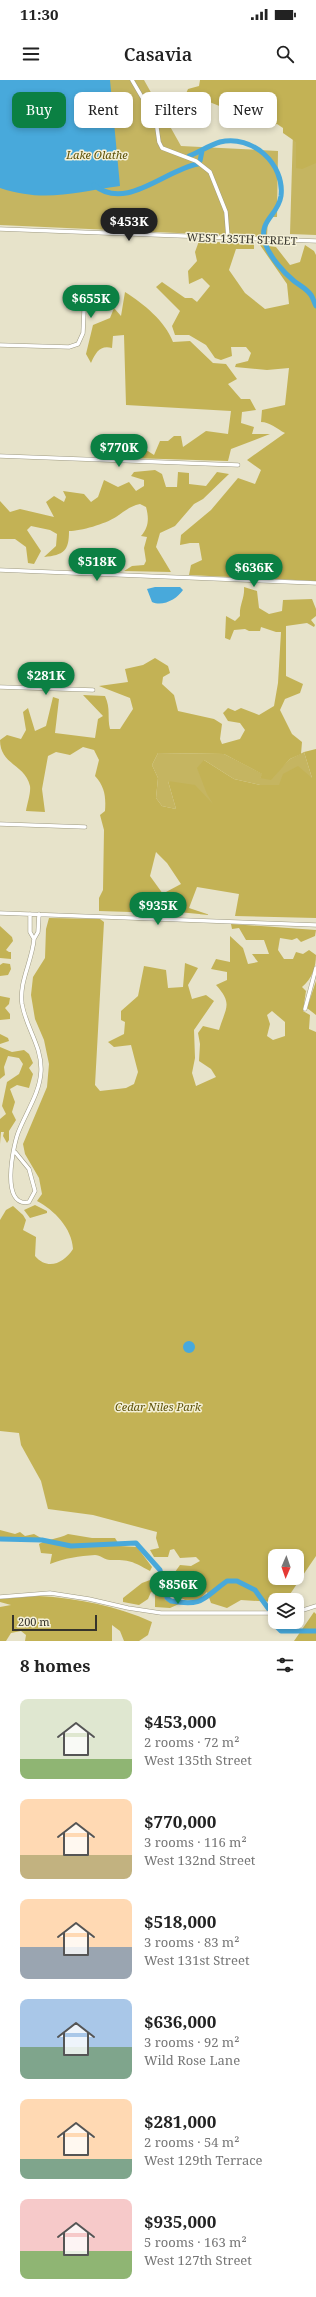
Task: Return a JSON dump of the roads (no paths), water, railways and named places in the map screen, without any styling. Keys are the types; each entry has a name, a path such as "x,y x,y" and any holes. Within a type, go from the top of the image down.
{"street":[{"path":"132,80 156,121 159,142 162,148 196,161 210,172 226,212 228,238"},
{"name":"WEST 135TH STREET","path":"0,229 316,241"},
{"path":"0,345 69,347 78,344 83,333 85,288"},
{"path":"0,456 238,465"},
{"path":"0,570 316,583"},
{"path":"0,687 93,690"},
{"path":"0,824 85,827"},
{"path":"0,913 316,925"},
{"path":"30,914 30,932 34,939"},
{"path":"15,1152 32,1175 35,1191 29,1202 17,1200 12,1191 12,1167 18,1133 40,1081 40,1051 24,1014 22,1003 23,983 32,957 34,939 38,932 39,914"},
{"path":"304,1009 316,968"},
{"path":"0,1597 50,1593 156,1612 268,1613"},
{"path":"304,1610 316,1606"}],"water":[{"name":"Lake Olathe","path":"0,80 110,80 111,92 74,92 74,128 115,128 120,186 46,196 31,195 0,188"},
{"path":"155,587 180,587 183,590 173,599 161,604 152,602 147,589"},
{"path":"187,1341 191,1341 195,1347 191,1353 187,1353 183,1349 183,1345"}],"waterway":[{"path":"189,156 216,143 232,141 244,143 254,147 264,154 272,163 278,173 281,184 281,196 276,209 266,223 264,229 265,243 270,254 281,269 309,293 316,306"},
{"path":"200,161 202,151"},
{"path":"94,185 106,192 119,194 133,192 186,167 198,164"},
{"path":"0,1539 42,1540 71,1546 136,1543 160,1570 167,1598 171,1601 182,1603 197,1602 202,1600 227,1581 237,1581 255,1590 273,1615 275,1625 281,1631 316,1631"}],"park label":[{"name":"Cedar Niles Park","path":"158,1407"}]}
